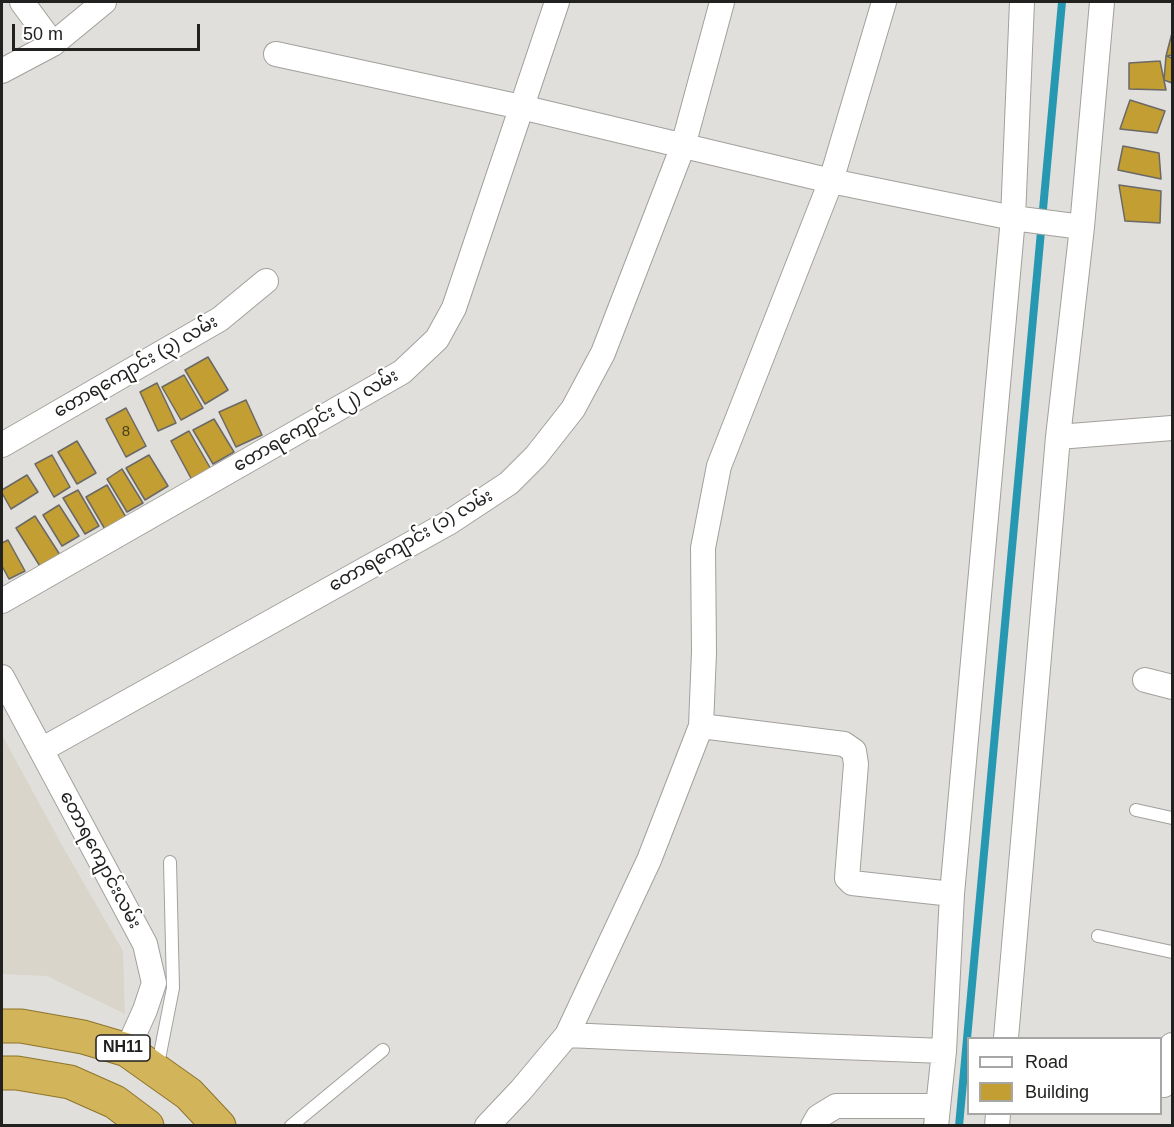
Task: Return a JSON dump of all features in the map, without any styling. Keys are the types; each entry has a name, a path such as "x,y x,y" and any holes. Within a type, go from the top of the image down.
{"highway":[{"name":"NH11","path":"2,1026 21,1026 83,1037 127,1050 189,1094 219,1125"},
{"path":"2,1073 17,1072 70,1082 115,1102 147,1125"}],"street":[{"path":"22,2 53,44"},
{"path":"2,72 53,44 104,2"},
{"name":"တောရကျောင်း (၂) လမ်း","path":"2,601 402,372 436,339 454,308 557,2"},
{"name":"တောရကျောင်း (၁) လမ်း","path":"41,750 450,522 509,483 536,456 573,409 603,352 683,146 723,2"},
{"path":"487,1125 521,1090 567,1035 649,860 701,726 704,652 703,548 719,466 831,181 884,2"},
{"path":"813,1125 818,1117 836,1106 937,1116 944,1051 952,894 1013,218 1022,2"},
{"path":"1006,1037 1058,437 1082,227 1102,2"},
{"path":"276,54 521,107 831,181 1013,218 1082,227"},
{"name":"တောရကျောင်း (၃) လမ်း","path":"2,445 220,319 266,281"},
{"path":"1058,437 1173,428"},
{"name":"တောရကျောင်းလမ်း","path":"2,677 145,944 154,983 146,1010 127,1050"},
{"path":"1145,680 1173,687"},
{"path":"701,726 844,744 854,752 856,764 848,878 852,883 952,894"},
{"path":"567,1035 944,1051"},
{"path":"1166,1086 1173,1045"}],"lane":[{"path":"1136,810 1173,818"},
{"path":"157,1071 173,988 170,862"},
{"path":"1098,936 1173,952"},
{"path":"291,1125 383,1050"}],"shaded area":[{"path":"2,735 123,951 125,1014 47,976 2,974"}],"building":[{"path":"1172,33 1172,55 1166,56"},
{"path":"1166,56 1172,58 1172,83 1164,80"},
{"path":"1160,61 1166,90 1129,89 1129,63"},
{"path":"1130,100 1165,111 1157,133 1120,129"},
{"path":"1123,146 1159,153 1161,179 1118,170"},
{"path":"1119,185 1161,191 1160,223 1125,221"},
{"path":"208,357 228,390 205,404 185,370"},
{"path":"184,375 203,408 181,420 162,387"},
{"path":"157,383 176,423 158,431 140,392"},
{"path":"246,400 262,435 236,447 219,412"},
{"path":"126,408 146,446 126,457 106,419"},
{"path":"214,419 234,452 213,464 193,430"},
{"path":"189,431 212,471 193,482 171,441"},
{"path":"77,441 96,473 77,484 58,452"},
{"path":"52,455 70,487 54,497 35,464"},
{"path":"149,455 168,486 145,500 126,468"},
{"path":"122,469 143,503 127,512 107,479"},
{"path":"27,475 38,492 11,509 2,490"},
{"path":"107,485 127,519 106,531 86,497"},
{"path":"78,490 99,526 85,534 63,498"},
{"path":"59,505 79,536 62,546 43,515"},
{"path":"35,516 62,558 43,571 16,528"},
{"path":"8,540 25,571 9,579 2,566 2,543"}],"waterway":[{"path":"967,1037 1062,2"},
{"path":"959,1126 967,1039"}]}
